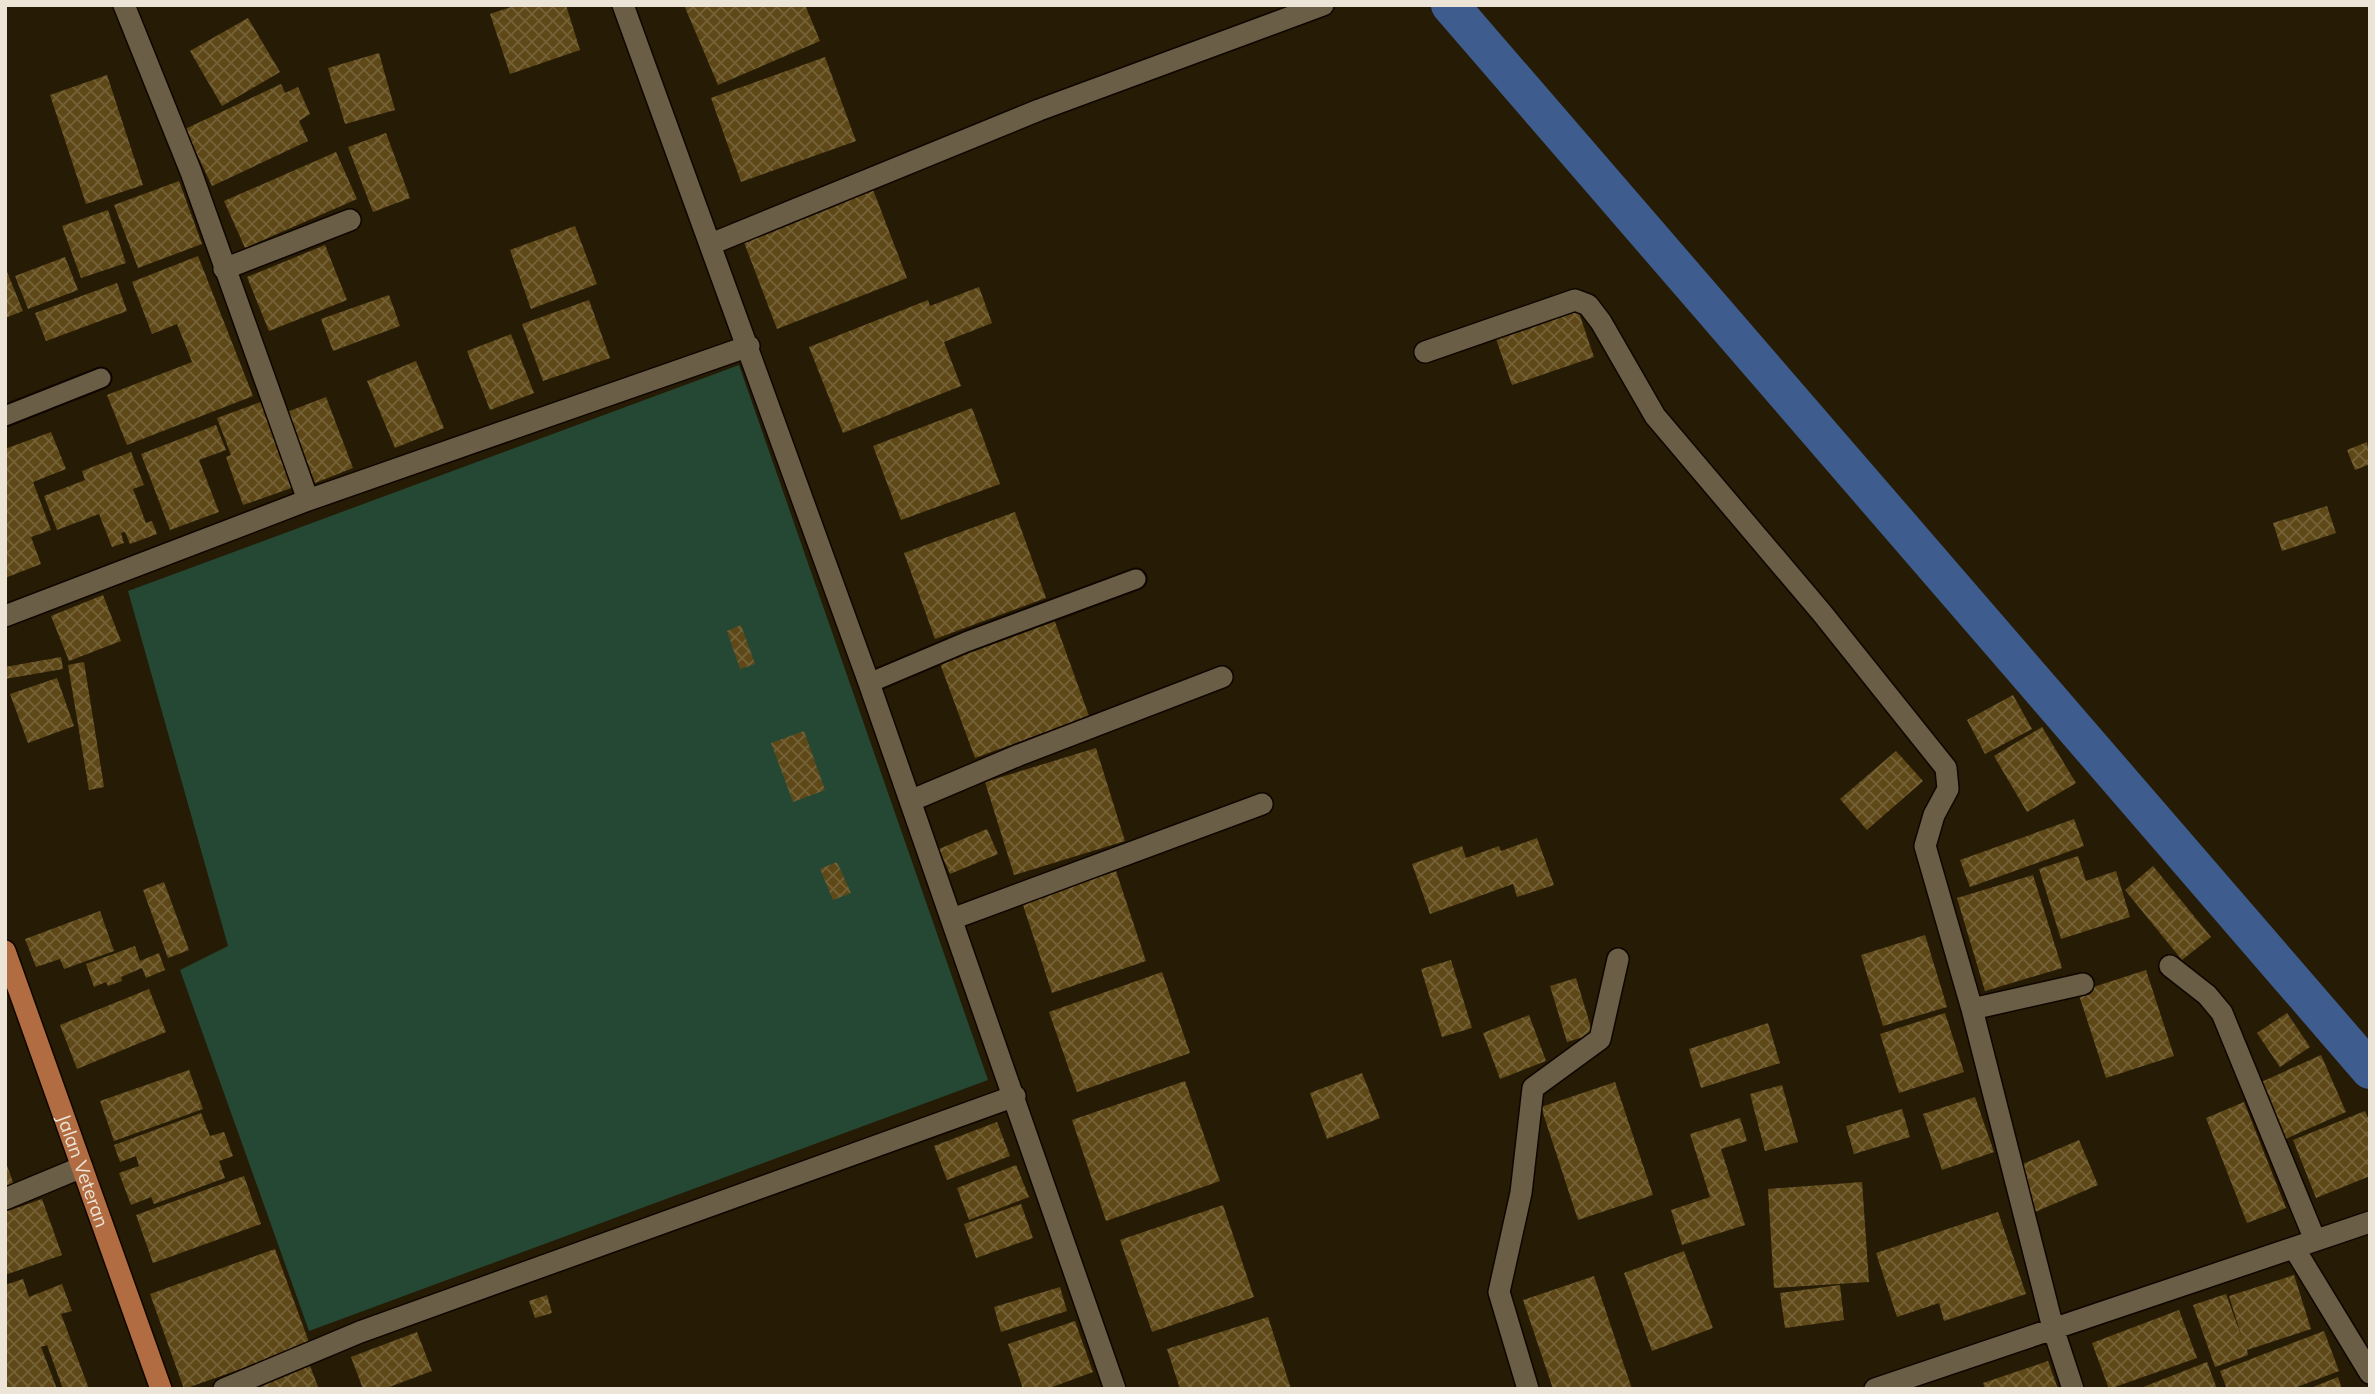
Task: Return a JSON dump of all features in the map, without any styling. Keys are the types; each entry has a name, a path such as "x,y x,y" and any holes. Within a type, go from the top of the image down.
{"main road":[{"name":"Jalan Veteran","path":"5,951 161,1389"}],"street":[{"path":"124,5 191,172 308,500"},
{"path":"622,5 749,346 1015,1096 1115,1389"},
{"path":"711,244 1039,110 1323,5"},
{"path":"224,269 350,220"},
{"path":"1424,352 1575,300 1588,305 1601,322 1654,416 1822,613 1946,768 1948,789 1934,815 1926,846 1972,1009 2053,1328 2073,1389"},
{"path":"5,616 308,500 749,346"},
{"path":"910,802 1019,754 1222,677"},
{"path":"952,919 1262,804"},
{"path":"1528,1389 1499,1292 1521,1193 1533,1088 1600,1039 1618,959"},
{"path":"2170,966 2207,995 2222,1013 2315,1240"},
{"path":"1972,1009 2083,984"},
{"path":"224,1389 360,1332 1015,1096"},
{"path":"5,1199 82,1167"},
{"path":"1875,1389 2370,1222"},
{"path":"2294,1248 2370,1373"}],"lane":[{"path":"5,416 101,378"},
{"path":"869,684 966,642 1136,579"}],"green space":[{"path":"739,365 988,1080 309,1331 180,970 228,946 128,591"}],"building":[{"path":"517,5 566,5 580,50 510,74 490,14"},
{"path":"684,5 805,5 820,41 718,85"},
{"path":"248,18 280,72 222,106 190,51"},
{"path":"379,53 395,110 345,124 328,68"},
{"path":"825,57 856,141 741,182 711,98"},
{"path":"107,75 143,185 86,204 50,95"},
{"path":"281,84 285,93 298,87 310,114 299,121 308,141 212,186 185,129"},
{"path":"386,133 410,198 373,212 348,147"},
{"path":"336,152 357,199 245,248 224,201"},
{"path":"179,181 202,244 138,268 114,205"},
{"path":"872,187 907,278 777,329 742,237"},
{"path":"108,210 126,263 81,278 62,226"},
{"path":"575,226 597,284 531,309 510,250"},
{"path":"325,245 347,300 269,331 247,277"},
{"path":"198,256 253,396 127,445 107,395 192,362 177,324 152,334 132,282"},
{"path":"65,257 78,290 28,309 15,276"},
{"path":"5,267 23,311 5,318"},
{"path":"117,283 127,311 46,341 35,313"},
{"path":"979,287 992,323 944,342 961,386 843,433 809,347 928,300 930,306"},
{"path":"389,295 400,326 333,351 321,319"},
{"path":"589,300 610,358 543,381 522,324"},
{"path":"1577,307 1594,357 1512,385 1495,336"},
{"path":"511,334 534,393 490,410 467,351"},
{"path":"416,361 444,428 395,448 367,381"},
{"path":"326,397 353,468 315,483 287,412"},
{"path":"266,400 297,486 243,505 226,457 231,455 217,418"},
{"path":"972,408 1000,484 901,520 873,446"},
{"path":"216,425 226,450 199,460 219,512 170,530 141,454"},
{"path":"51,432 66,469 33,482 51,530 31,537 41,564 5,578 5,449"},
{"path":"2367,442 2370,464 2355,470 2347,450"},
{"path":"131,452 144,485 133,489 146,523 152,521 157,534 130,544 125,532 121,533 124,543 112,547 99,514 57,530 44,496 85,480 82,471"},
{"path":"2327,506 2336,533 2282,551 2273,523"},
{"path":"1015,512 1046,598 935,639 904,553"},
{"path":"103,595 121,641 69,661 51,616"},
{"path":"1054,619 1089,716 975,758 939,661"},
{"path":"741,625 755,664 740,669 727,631"},
{"path":"61,657 63,669 5,679 5,667"},
{"path":"84,662 104,787 89,790 68,665"},
{"path":"57,678 74,726 28,743 10,694"},
{"path":"2013,695 2032,729 1985,754 1967,720"},
{"path":"2042,727 2076,783 2027,812 1994,756"},
{"path":"804,731 825,790 793,802 771,743"},
{"path":"1096,748 1125,841 1014,875 985,782"},
{"path":"1896,751 1923,781 1867,830 1840,799"},
{"path":"2074,819 2084,846 1970,887 1960,860"},
{"path":"987,829 998,854 950,874 939,849"},
{"path":"1537,838 1554,885 1517,897 1513,884 1430,914 1412,864 1462,846 1466,858 1499,846 1501,851"},
{"path":"2078,856 2086,881 2116,871 2130,917 2061,939 2039,869"},
{"path":"837,862 851,893 833,900 820,869"},
{"path":"2153,866 2211,937 2182,960 2125,890"},
{"path":"1116,871 1146,961 1052,993 1022,902"},
{"path":"2033,875 2062,968 1985,991 1957,898"},
{"path":"164,882 189,950 168,958 143,890"},
{"path":"100,911 114,951 64,969 60,959 36,967 25,939"},
{"path":"1925,935 1947,1007 1883,1026 1861,955"},
{"path":"135,946 140,961 159,953 165,970 146,978 142,968 121,977 122,981 108,986 106,982 94,987 86,964"},
{"path":"1451,960 1472,1028 1442,1037 1421,969"},
{"path":"2146,970 2174,1056 2106,1078 2078,992"},
{"path":"1162,972 1190,1053 1077,1092 1049,1012"},
{"path":"1576,978 1593,1034 1567,1042 1550,986"},
{"path":"149,989 166,1032 77,1069 60,1025"},
{"path":"1945,1013 1964,1072 1899,1093 1880,1034"},
{"path":"2287,1013 2310,1047 2280,1067 2257,1033"},
{"path":"1529,1015 1546,1061 1500,1079 1483,1033"},
{"path":"1768,1023 1780,1063 1701,1088 1689,1049"},
{"path":"2321,1055 2346,1112 2281,1141 2257,1084"},
{"path":"189,1070 203,1109 114,1141 100,1101"},
{"path":"1362,1073 1380,1118 1327,1139 1310,1093"},
{"path":"1185,1081 1220,1181 1106,1221 1072,1120"},
{"path":"1615,1082 1653,1195 1578,1220 1541,1107"},
{"path":"1782,1085 1798,1142 1765,1151 1750,1094"},
{"path":"1975,1097 1994,1152 1942,1170 1923,1114"},
{"path":"2244,1102 2286,1208 2247,1223 2206,1118"},
{"path":"1902,1109 1910,1137 1854,1154 1846,1126"},
{"path":"2365,1111 2370,1122 2370,1176 2316,1198 2293,1140"},
{"path":"201,1113 210,1136 224,1132 233,1156 219,1161 225,1178 154,1204 151,1197 131,1205 119,1173 139,1166 136,1156 120,1162 114,1145"},
{"path":"1740,1118 1747,1141 1721,1149 1745,1225 1682,1245 1671,1210 1710,1197 1690,1134"},
{"path":"997,1122 1010,1156 947,1180 934,1146"},
{"path":"2079,1140 2098,1185 2035,1212 2016,1167"},
{"path":"5,1160 14,1185 5,1188"},
{"path":"1016,1165 1029,1197 969,1220 957,1188"},
{"path":"244,1176 261,1224 153,1263 136,1215"},
{"path":"1862,1182 1869,1282 1774,1288 1768,1189"},
{"path":"42,1199 62,1255 5,1275 5,1212"},
{"path":"1021,1204 1033,1238 976,1258 964,1224"},
{"path":"1223,1205 1254,1297 1152,1332 1120,1240"},
{"path":"1998,1212 2026,1294 1944,1321 1939,1303 1897,1317 1876,1253"},
{"path":"275,1249 310,1345 184,1389 150,1294"},
{"path":"1684,1251 1713,1328 1652,1351 1624,1273"},
{"path":"2294,1275 2311,1329 2247,1350 2248,1355 2215,1367 2193,1305 2226,1294 2242,1338 2229,1296"},
{"path":"1594,1276 1632,1389 1553,1389 1523,1300"},
{"path":"23,1279 29,1297 62,1284 72,1311 61,1314 89,1389 63,1389 47,1345 41,1347 57,1389 5,1389 5,1285"},
{"path":"1840,1285 1844,1320 1785,1328 1780,1293"},
{"path":"1060,1287 1067,1311 1001,1332 994,1307"},
{"path":"547,1295 552,1313 535,1318 529,1301"},
{"path":"2179,1310 2197,1358 2109,1389 2092,1343"},
{"path":"1268,1317 1291,1389 1180,1389 1167,1349"},
{"path":"1075,1321 1093,1372 1047,1389 1023,1389 1008,1344"},
{"path":"2324,1331 2339,1371 2292,1389 2227,1389 2220,1371"},
{"path":"417,1332 432,1371 384,1389 363,1389 351,1357"},
{"path":"2048,1361 2058,1389 1985,1389 1983,1383"},
{"path":"2207,1362 2217,1389 2138,1389"},
{"path":"310,1366 319,1389 252,1389"},
{"path":"2338,1377 2342,1389 2308,1389"}],"waterway":[{"path":"1450,5 2370,1070"}]}
